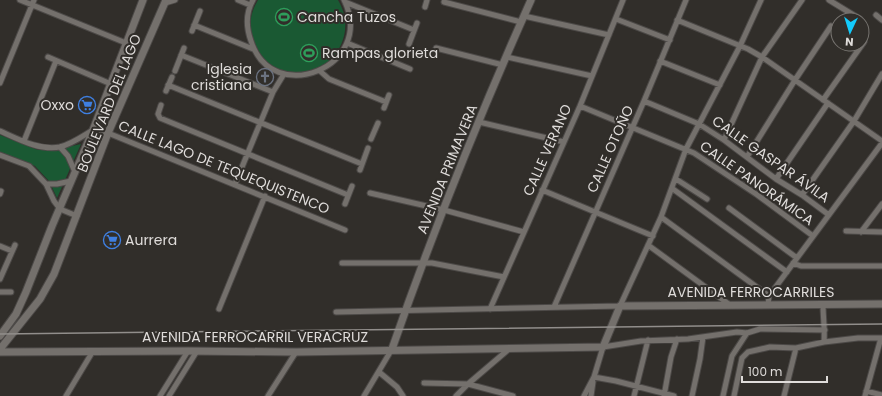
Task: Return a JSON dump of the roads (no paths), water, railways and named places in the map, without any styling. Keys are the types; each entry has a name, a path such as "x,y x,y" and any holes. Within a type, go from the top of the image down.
{"street":[{"path":"20,0 33,2 126,43"},
{"name":"BOULEVARD DEL LAGO","path":"0,336 3,327 16,314 26,292 71,181 94,130 143,0"},
{"path":"165,1 175,0"},
{"path":"238,0 252,3 247,17 247,29 253,49 263,62 272,69 284,74 296,76 308,75 320,71 331,64 340,54 347,43 350,29 349,15 344,1"},
{"path":"425,7 427,0"},
{"name":"AVENIDA PRIMAVERA","path":"392,349 479,122 531,0"},
{"name":"CALLE VERANO","path":"490,309 580,106 623,0"},
{"name":"CALLE OTOÑO","path":"554,306 644,101 686,0"},
{"path":"591,396 594,377 603,347 673,189 686,149 740,46 760,1 753,0"},
{"path":"724,140 762,57 802,0"},
{"path":"829,0 849,12"},
{"name":"BOULEVARD DEL LAGO","path":"0,349 40,299 54,274 108,133 165,1"},
{"path":"344,1 414,30"},
{"path":"0,83 33,2"},
{"path":"444,2 609,35"},
{"path":"192,31 200,11"},
{"path":"876,15 882,20"},
{"path":"616,19 670,40"},
{"path":"677,20 748,49 762,57 882,142"},
{"path":"409,44 417,23"},
{"path":"194,25 253,49"},
{"path":"747,157 830,28"},
{"path":"347,43 410,69"},
{"path":"175,70 184,48"},
{"path":"436,48 502,65"},
{"path":"776,179 858,52"},
{"path":"181,55 273,92"},
{"path":"507,57 592,76"},
{"path":"48,58 111,84"},
{"path":"24,141 56,61"},
{"path":"660,61 720,85"},
{"path":"320,71 328,79 386,102"},
{"path":"235,184 273,92 284,74"},
{"path":"802,195 854,121 882,74"},
{"path":"166,91 172,77"},
{"path":"168,85 362,164"},
{"path":"384,108 389,95"},
{"name":"CALLE GASPAR ÁVILA","path":"644,101 699,124 828,214"},
{"path":"161,105 158,116 348,195"},
{"name":"CALLE PANORÁMICA","path":"580,106 686,149 756,194 813,236"},
{"path":"479,122 564,142"},
{"path":"371,139 378,123"},
{"path":"0,131 44,148 60,147 74,142 94,130"},
{"name":"CALLE LAGO DE TEQUEQUISTENCO","path":"94,130 108,133 345,230"},
{"name":"CALLE GASPAR ÁVILA","path":"768,305 770,296 795,260 882,142"},
{"path":"60,147 68,156 75,172"},
{"path":"360,170 368,148"},
{"path":"0,155 29,166 46,184 54,201 60,209 77,216"},
{"path":"676,179 707,200"},
{"path":"46,184 58,184 71,181"},
{"path":"345,204 352,186"},
{"path":"673,189 787,272"},
{"path":"542,190 594,213 653,236"},
{"path":"370,193 444,210 524,232"},
{"path":"219,309 265,196"},
{"path":"861,232 882,204"},
{"path":"729,208 795,260 800,266 882,266"},
{"path":"661,217 770,296"},
{"path":"846,231 882,232"},
{"path":"0,279 15,245"},
{"path":"648,245 730,305"},
{"path":"0,246 12,251"},
{"path":"342,262 432,262 504,277"},
{"path":"0,292 11,292"},
{"name":"AVENIDA FERROCARRILES","path":"620,306 881,303"},
{"path":"823,304 823,320 825,330 824,342"},
{"path":"336,312 490,309 554,306 620,306"},
{"path":"16,314 24,318"},
{"path":"603,347 648,340 677,339 736,332 746,333 760,329 825,330"},
{"path":"723,396 732,356 746,333"},
{"path":"692,396 703,336"},
{"path":"734,396 742,358 748,352 770,347 796,348 824,342 858,338 882,338 866,394 882,395"},
{"path":"665,395 671,357 677,339"},
{"path":"634,396 648,340"},
{"name":"AVENIDA FERROCARRIL VERACRUZ","path":"0,352 296,352 392,349 603,347"},
{"path":"456,396 509,348"},
{"path":"784,396 796,348"},
{"path":"364,396 392,349"},
{"path":"66,396 93,351"},
{"path":"160,396 188,351"},
{"path":"169,396 197,351"},
{"path":"268,396 296,352"},
{"path":"378,372 397,387 403,396"},
{"path":"594,377 674,396"},
{"path":"584,396 594,377"},
{"path":"424,383 468,384 513,396"}],"railway":[{"path":"0,334 882,324"}],"place":[{"name":"Cancha Tuzos","path":"284,17"},
{"name":"Rampas glorieta","path":"309,53"},
{"name":"Iglesia cristiana","path":"265,77"},
{"name":"Oxxo","path":"87,105"},
{"name":"Aurrera","path":"112,240"}]}
